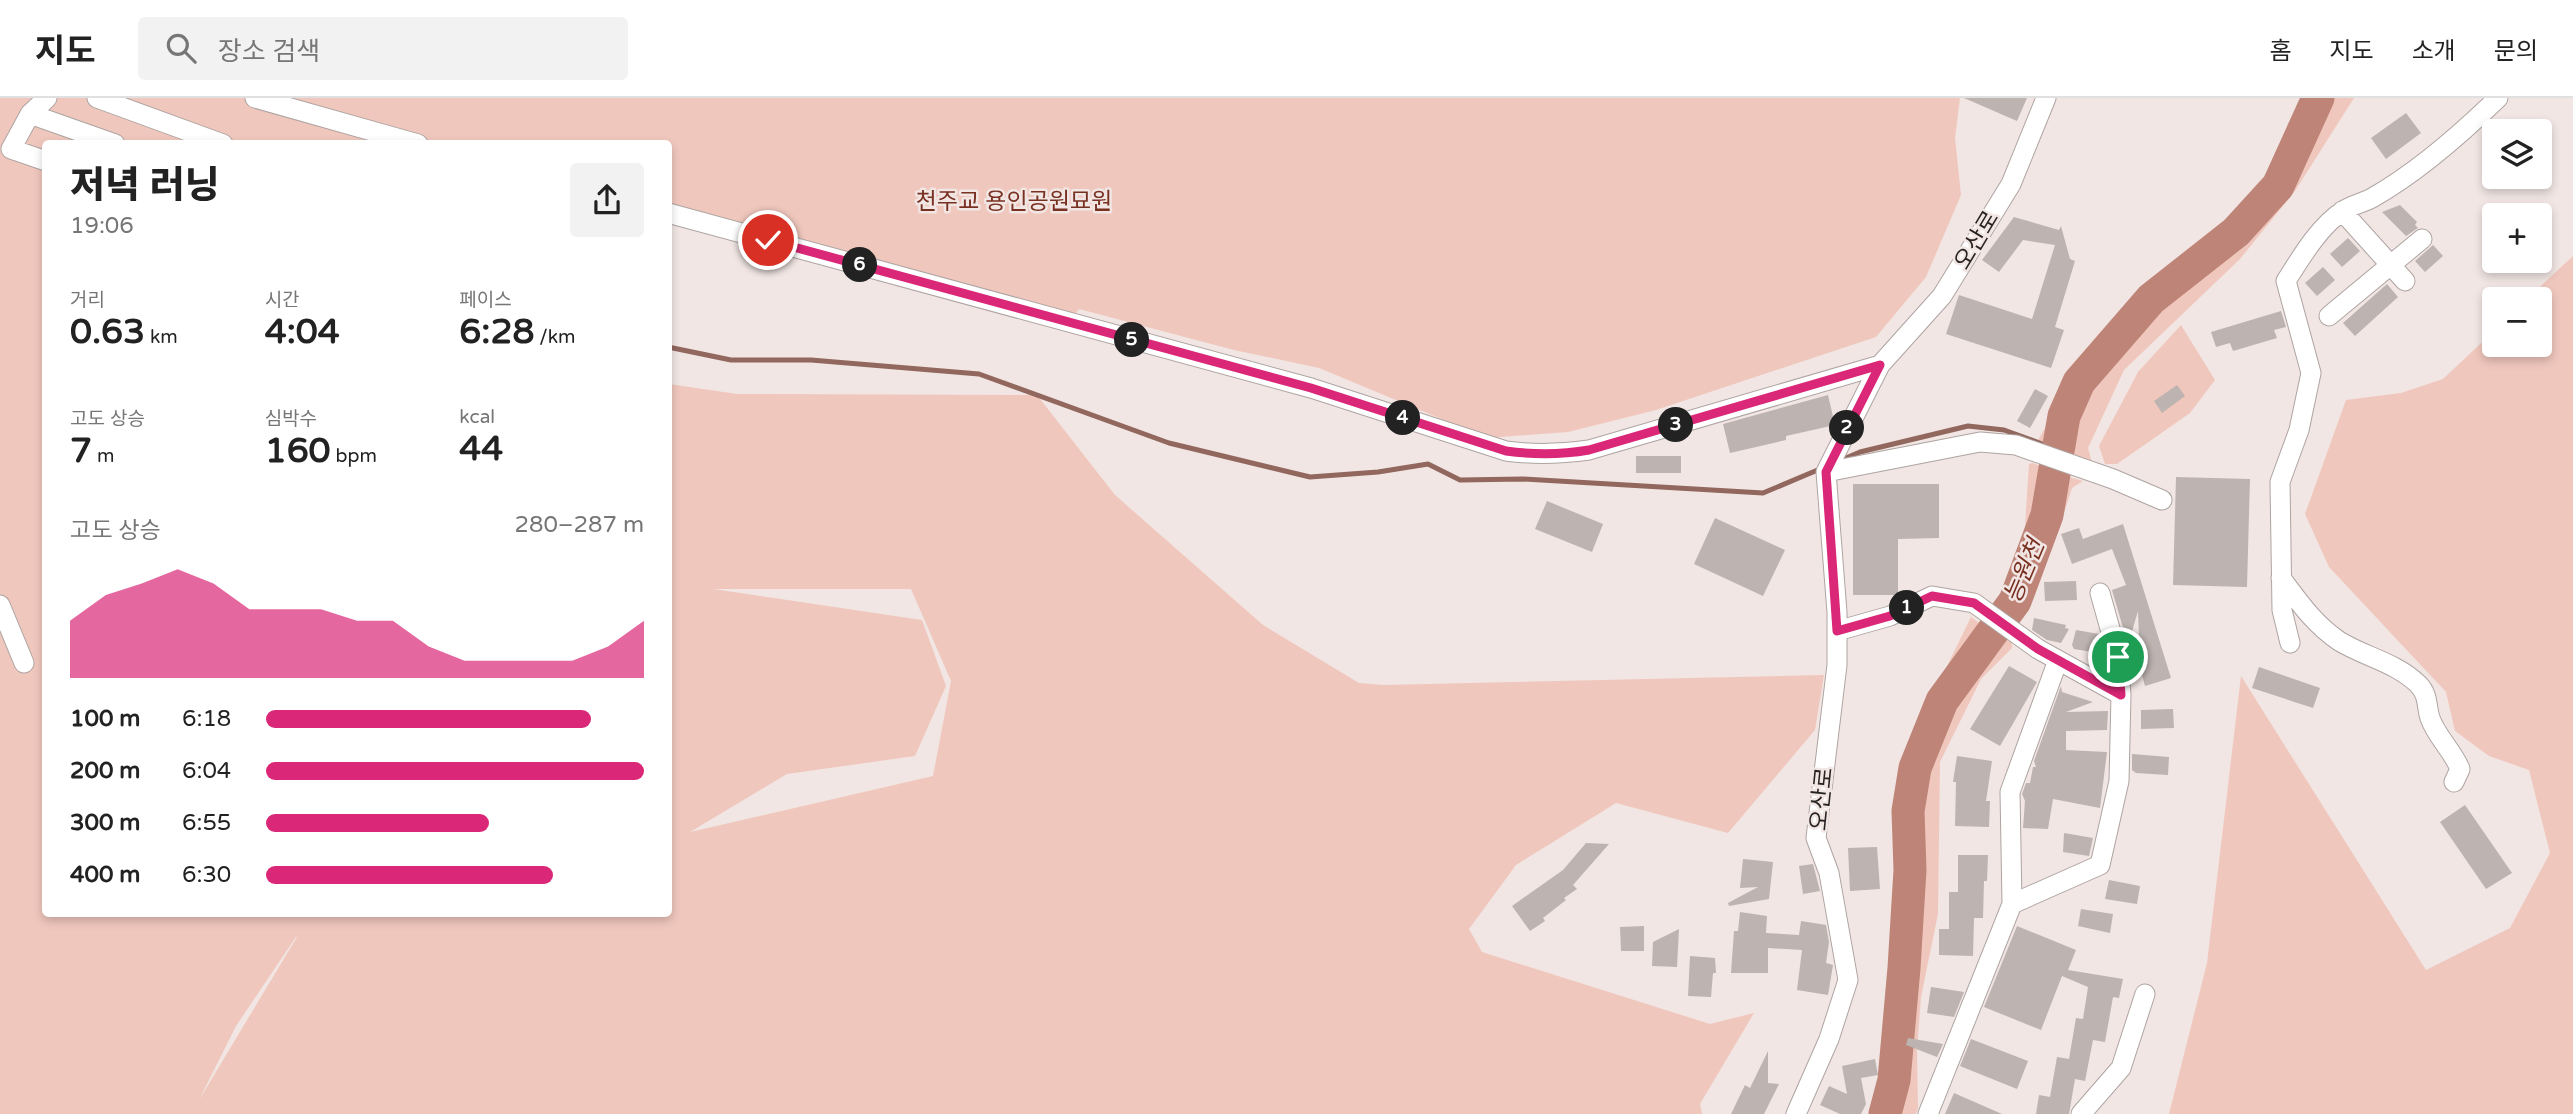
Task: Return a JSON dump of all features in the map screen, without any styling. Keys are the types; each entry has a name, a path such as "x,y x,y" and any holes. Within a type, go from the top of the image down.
{"street":[{"path":"42,160 11,149 30,114 47,98"},
{"path":"97,98 212,140"},
{"path":"256,98 404,140"},
{"name":"오산로","path":"1796,1114 1829,1039 1848,980 1829,873 1815,838 1837,664 1827,471 1880,365 1942,296 2011,184 2046,98"},
{"path":"2290,643 2282,610 2280,482 2299,430 2311,373 2286,281 2305,250 2342,211 2372,198 2412,170 2460,134 2498,98"},
{"path":"30,114 104,140"},
{"path":"2342,211 2406,281"},
{"path":"672,214 1311,388 1506,451 1526,454 1546,455 1589,450 1880,365"},
{"path":"2329,316 2421,239"},
{"path":"1827,471 1980,442 2016,444 2162,500"},
{"path":"2281,578 2312,620 2340,642 2393,665 2420,686 2430,704 2430,718 2460,769 2454,782"},
{"path":"2012,904 2101,865 2119,781 2121,695 2118,657 2101,593"},
{"path":"1837,631 1890,616 1932,596 1974,603 2038,649 2121,695"},
{"path":"0,605 24,663"},
{"path":"1928,1114 2012,904 2010,792 2058,660"},
{"path":"2081,1114 2120,1068 2145,994"}],"green space":[{"name":"천주교 용인공원묘원","path":"0,98 1960,98 1955,138 1961,195 1926,277 1876,337 1656,410 1568,432 1487,438 1319,368 1234,350 1079,309 1068,323 672,214 672,140 42,140 42,917 672,917 672,384 737,394 1037,395 1115,495 1263,625 1359,683 1383,685 1824,675 1815,730 1728,833 1616,803 1516,865 1469,929 1482,952 1710,1024 1754,1013 1700,1104 1702,1114 0,1114","holes":["713,589 911,589 951,681 933,776 690,832 787,774 915,756 946,686 922,620","297,937 199,1100 236,1026"]},
{"path":"2316,98 2277,186 2235,231 2150,298 2077,381 2062,416 2056,447 2038,440 2075,378 2147,297 2231,230 2274,184 2307,99"},
{"path":"2324,98 2354,98 2295,191 2240,259 2124,370 2088,448 2092,463 2060,451 2082,388 2154,303 2238,236 2283,188"},
{"path":"2573,256 2573,1114 2169,1114 2207,963 2241,676 2426,970 2510,928 2550,853 2529,770 2489,756 2455,731 2446,692 2329,567 2305,514 2346,400 2401,393 2443,379 2482,342 2482,357 2552,357 2552,287 2540,287"},
{"path":"2181,325 2215,380 2190,413 2117,464 2105,464 2099,446 2138,372"},
{"path":"2033,463 2052,471 2046,506 2029,565 2013,600 2003,613 1994,605 2011,583 2025,527 2029,464"},
{"path":"2055,473 2083,481 2072,488 2064,513 2044,545 2025,605 2015,621 2008,615 2016,602 2049,515"},
{"path":"1971,617 1989,630 1941,697 1911,769 1905,812 1908,870 1903,968 1892,1081 1883,1114 1879,1114 1892,1064 1902,956 1904,865 1900,836 1909,761 1930,701"},
{"path":"1996,631 2012,643 2012,648 1981,679 1940,762 1938,914 1921,997 1917,1051 1918,1108 1916,1114 1889,1114 1901,1054 1908,993 1916,777 1934,727"}],"building":[{"path":"1964,98 2027,98 2017,121"},
{"path":"2406,113 2421,133 2386,159 2371,138"},
{"path":"2400,205 2417,222 2415,225 2418,228 2406,236 2382,212"},
{"path":"2014,217 2059,230 2061,226 2070,259 2075,261 2055,327 2064,330 2051,368 1946,334 1959,295 2032,319 2055,245 2023,240 1999,272 1982,260"},
{"path":"2348,238 2360,251 2342,267 2330,254"},
{"path":"2433,245 2443,256 2425,272 2415,261"},
{"path":"2323,267 2335,280 2317,296 2305,283"},
{"path":"2387,284 2398,297 2355,336 2343,323"},
{"path":"2281,311 2286,327 2274,330 2277,338 2233,351 2230,343 2216,347 2211,332"},
{"path":"2177,385 2185,396 2162,413 2154,401"},
{"path":"2035,389 2048,396 2030,428 2017,421"},
{"path":"1828,395 1835,425 1730,453 1723,424"},
{"path":"1636,456 1681,456 1681,473 1636,473"},
{"path":"2176,477 2250,479 2247,587 2173,585"},
{"path":"1853,484 1939,484 1939,538 1898,539 1898,595 1853,595"},
{"path":"1547,501 1603,524 1592,552 1535,529"},
{"path":"1715,518 1785,550 1763,596 1694,564"},
{"path":"2123,524 2171,678 2145,686 2140,667 2138,611 2128,645 2112,590 2126,585 2112,549 2072,564 2061,534 2079,528 2083,539"},
{"path":"2076,581 2077,600 2045,601 2044,582"},
{"path":"2034,618 2066,625 2065,628 2069,629 2061,643 2047,640 2032,630"},
{"path":"2076,630 2099,634 2104,654 2074,649 2072,645"},
{"path":"2009,666 2037,682 2000,746 1970,729"},
{"path":"2259,667 2320,688 2313,708 2252,688"},
{"path":"2061,686 2062,692 2093,702 2066,712 2108,711 2107,730 2066,731 2066,750 2107,752 2100,808 2053,799 2048,829 2023,828 2025,801 2022,794 2026,783 2030,783 2033,767 2036,767 2034,761"},
{"path":"2173,709 2174,728 2141,729 2141,710"},
{"path":"2132,754 2169,757 2168,775 2136,773 2132,770"},
{"path":"1957,756 1992,761 1986,801 1990,801 1989,827 1955,826 1956,782 1953,782"},
{"path":"2465,805 2512,873 2486,889 2440,822"},
{"path":"2064,833 2093,838 2089,856 2063,852"},
{"path":"1586,843 1609,844 1573,885 1577,889 1543,918 1545,921 1530,931 1512,906 1563,870"},
{"path":"1877,847 1880,889 1850,891 1848,848"},
{"path":"1958,855 1988,855 1983,918 1974,918 1973,956 1939,955 1939,929 1949,929 1949,892 1958,892"},
{"path":"1743,859 1773,862 1769,899 1729,906 1728,903 1758,887 1740,888"},
{"path":"1813,864 1820,891 1803,894 1799,866"},
{"path":"2109,880 2140,886 2137,904 2105,899"},
{"path":"2081,909 2113,914 2110,933 2078,926"},
{"path":"1740,912 1767,916 1766,933 1799,935 1801,921 1826,925 1829,942 1826,963 1833,965 1828,995 1797,990 1802,950 1768,948 1768,973 1731,973 1734,931 1738,931"},
{"path":"1644,926 1644,951 1621,951 1620,927"},
{"path":"2017,926 2076,950 2068,970 2123,979 2119,998 2113,997 2105,1042 2093,1040 2085,1081 2075,1079 2069,1114 2036,1114 2039,1095 2050,1097 2057,1057 2069,1059 2076,1018 2083,1019 2088,987 2062,976 2041,1030 1984,1007"},
{"path":"1679,929 1677,967 1652,966 1653,942"},
{"path":"1690,956 1715,958 1716,973 1713,973 1711,997 1688,996"},
{"path":"1931,987 1964,992 1954,1017 1927,1013"},
{"path":"1908,1038 1943,1044 1937,1057 1906,1045"},
{"path":"1971,1039 2028,1061 2017,1089 1960,1066"},
{"path":"1768,1051 1768,1083 1779,1084 1764,1114 1731,1114 1745,1085 1750,1088"},
{"path":"1875,1059 1878,1075 1861,1078 1866,1104 1861,1114 1840,1114 1820,1105 1829,1086 1847,1094 1842,1066"},
{"path":"1954,1093 2002,1114 1945,1114"}],"waterway":[{"name":"능원천","path":"1885,1114 1894,1080 1904,968 1910,870 1908,811 1915,768 1942,701 2015,601 2047,515 2064,416 2079,382 2151,299 2236,232 2278,186 2318,98"},
{"path":"672,348 731,360 811,360 979,374 1169,443 1310,477 1378,472 1428,464 1460,480 1523,479 1763,493 1820,469"},
{"path":"1839,461 1860,452 1968,426 2004,430 2045,445"}],"route":[{"path":"768,240 1311,388 1506,451 1526,454 1546,455 1589,450 1880,365 1826,472 1837,631 1890,616 1932,596 1974,603 2038,649 2121,695 2118,657"}]}
